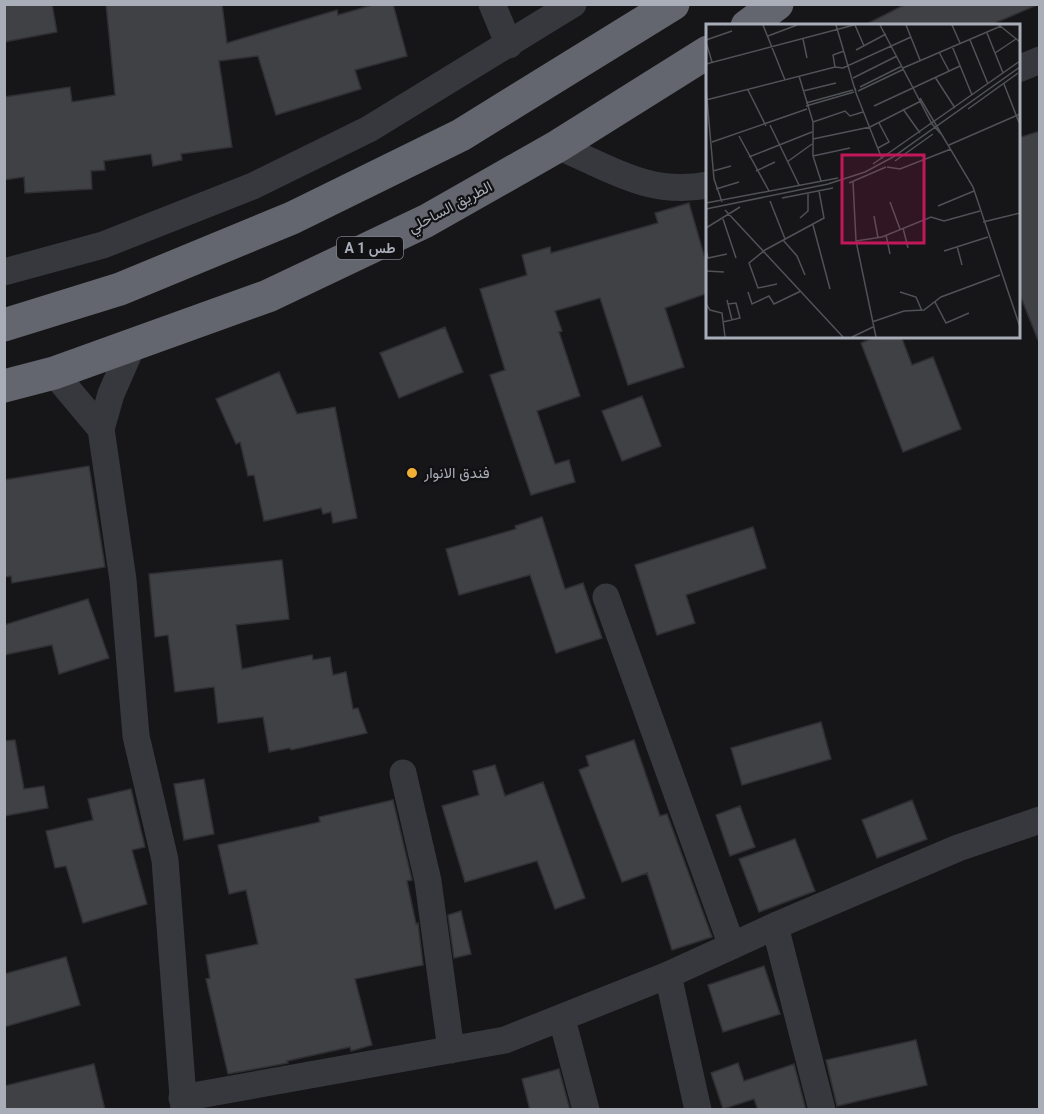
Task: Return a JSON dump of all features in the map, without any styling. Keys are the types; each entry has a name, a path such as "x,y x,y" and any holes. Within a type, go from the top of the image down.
{"highway":[{"path":"4,326 120,288 292,218 461,135 673,4"},
{"path":"750,24 777,4"},
{"name":"الطريق الساحلي","path":"4,386 54,373 268,296 426,221 558,146 706,53"}],"street":[{"path":"492,4 509,45"},
{"path":"4,272 103,245 253,186 369,129 573,4"},
{"path":"1020,68 1040,60"},
{"path":"558,146 646,185 687,189 706,185"},
{"path":"133,344 111,394 101,429 123,580 136,736 165,860 183,1104 506,1040 668,975 775,926 958,848 1040,820"},
{"path":"54,373 101,429"},
{"path":"606,597 732,946"},
{"path":"403,773 428,881 451,1050"},
{"path":"775,926 822,1110"},
{"path":"668,975 698,1110"},
{"path":"562,1019 586,1110"}],"building":[{"path":"4,4 52,4 57,32 4,42"},
{"path":"106,4 222,4 227,43 337,10 338,15 376,4 393,4 407,56 355,70 361,89 276,115 258,56 219,61 232,147 181,154 182,160 153,166 151,154 104,161 105,170 91,171 92,189 25,193 24,177 4,180 4,97 70,87 72,102 115,95"},
{"path":"906,4 1037,4 993,24 867,24"},
{"path":"1040,131 1040,340 1038,340 1020,295 1020,137"},
{"path":"689,203 706,262 706,294 665,308 684,367 628,385 600,298 555,311 562,331 559,332 580,396 537,411 555,464 569,460 575,482 531,495 490,375 505,370 480,289 527,275 522,255 550,247 551,253 658,223 655,213"},
{"path":"445,327 463,372 399,398 380,353"},
{"path":"873,338 902,338 912,365 933,357 961,429 903,452 861,343"},
{"path":"279,372 297,414 335,407 357,518 333,523 331,512 323,514 321,508 264,521 254,475 248,476 240,442 236,444 216,399"},
{"path":"642,396 661,446 622,461 602,411"},
{"path":"89,466 105,567 12,583 11,576 4,577 4,480"},
{"path":"542,517 565,589 583,583 602,638 556,653 530,575 459,595 446,549 516,529 515,526"},
{"path":"753,527 766,568 686,595 695,623 657,635 635,565"},
{"path":"282,560 289,619 236,625 242,669 312,655 313,660 330,657 333,675 346,672 353,709 358,708 367,733 291,750 290,748 269,752 263,717 218,723 214,687 175,692 168,635 155,637 149,574"},
{"path":"88,599 109,658 59,674 52,645 4,655 4,625"},
{"path":"821,722 831,759 742,785 731,748"},
{"path":"15,740 24,789 44,786 48,808 4,816 4,741"},
{"path":"634,740 660,816 667,814 712,937 672,950 647,873 622,882 579,770 589,766 586,756"},
{"path":"495,765 505,796 543,782 585,898 555,909 537,861 465,882 442,806 479,795 473,771"},
{"path":"204,779 214,834 184,840 174,784"},
{"path":"131,789 145,847 132,850 147,904 83,923 66,866 55,868 46,831 93,820 88,799"},
{"path":"393,800 412,880 407,881 416,924 418,923 423,965 355,979 372,1045 351,1051 350,1047 287,1061 288,1063 228,1074 206,979 210,978 206,955 258,944 246,890 229,894 218,845 320,822 319,817"},
{"path":"912,800 927,839 877,858 862,820"},
{"path":"740,806 755,847 730,856 716,815"},
{"path":"795,839 815,891 759,912 739,859"},
{"path":"461,911 471,954 454,958 448,915"},
{"path":"66,957 80,1005 4,1027 4,974"},
{"path":"764,966 780,1014 723,1032 708,985"},
{"path":"916,1040 927,1085 837,1106 826,1060"},
{"path":"738,1063 744,1081 794,1064 806,1110 758,1110 754,1099 723,1109 711,1073"},
{"path":"94,1064 105,1110 4,1110 4,1086"},
{"path":"559,1069 570,1110 530,1110 522,1079"}],"place":[{"name":"فندق الانوار","path":"412,473"}]}
